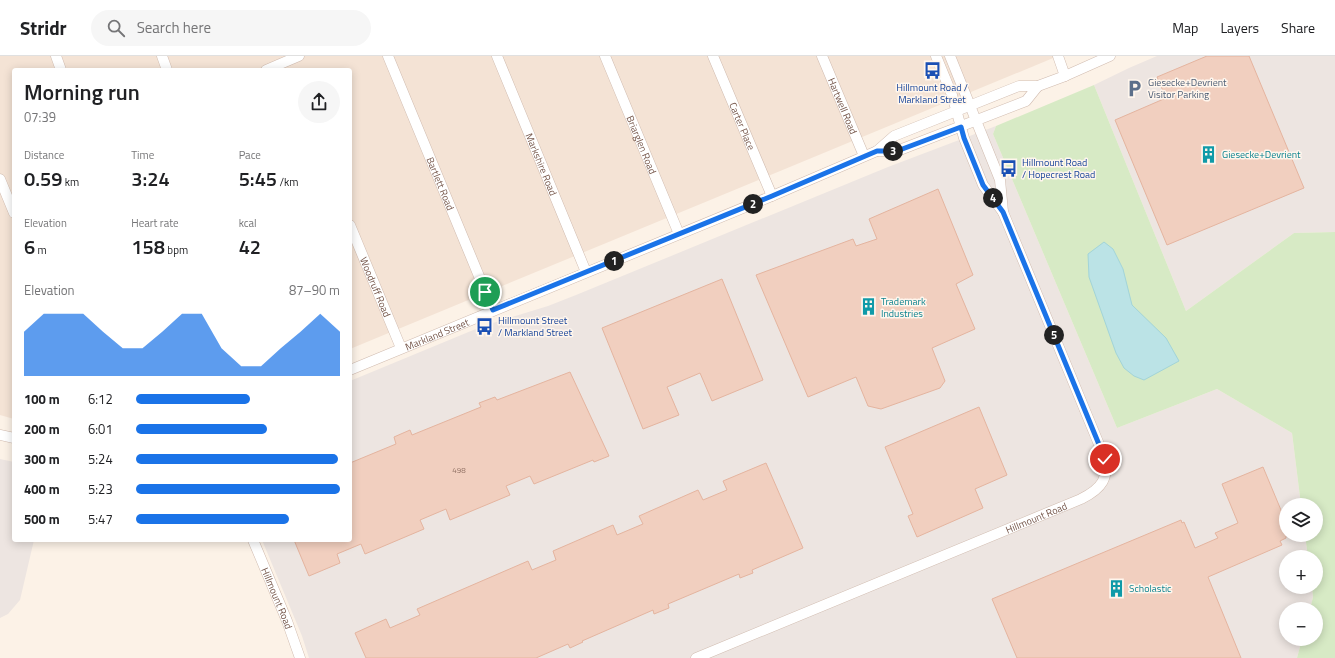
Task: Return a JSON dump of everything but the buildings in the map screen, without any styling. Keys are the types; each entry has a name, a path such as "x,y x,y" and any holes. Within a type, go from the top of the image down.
{"street":[{"path":"56,56 60,68"},
{"path":"162,56 166,68"},
{"path":"271,68 299,56"},
{"name":"Bartlett Road","path":"388,56 493,310"},
{"name":"Markshire Road","path":"497,56 586,272"},
{"name":"Briarglen Road","path":"605,56 679,234"},
{"name":"Carter Place","path":"714,56 772,196"},
{"name":"Hartwell Road","path":"822,56 864,156"},
{"name":"Hillmount Road","path":"696,658 1068,505 1090,495 1101,484 1106,472 1106,464 1103,454 1003,212 983,185 964,138 952,95 936,56"},
{"name":"Hillmount Road","path":"950,56 1000,180 1003,212"},
{"path":"1058,56 1065,76"},
{"name":"Markland Street","path":"352,369 772,196 877,151 894,136 1019,86 1038,86 1110,56"},
{"name":"Markland Street","path":"877,151 897,151 1026,101 1038,86"},
{"path":"0,179 12,208"},
{"name":"Woodruff Road","path":"352,230 401,348"},
{"path":"0,435 12,438"},
{"name":"Hillmount Road","path":"254,542 287,621 300,658"}],"shaded area":[{"path":"0,56 1058,56 352,348 352,68 12,68 12,418 0,415"},
{"path":"1157,56 1335,56 1335,232 1294,233 1186,311 1094,85"},
{"path":"996,126 993,134 1117,428 1217,389 1292,433 1300,498 1279,498 1279,542 1306,542 1307,550 1279,550 1279,594 1313,594 1313,597 1312,602 1279,602 1279,646 1300,646 1297,658 309,658 302,636 263,542 352,542 352,380 483,326 548,306 888,167"},
{"path":"0,459 12,462 12,542 34,542 20,600 8,614 0,618"}],"green space":[{"path":"1094,85 1186,311 1294,233 1335,232 1335,658 1297,658 1300,646 1323,646 1323,602 1312,602 1313,594 1323,594 1323,550 1307,550 1306,542 1323,542 1323,498 1300,498 1292,433 1217,389 1117,428 993,134 996,126"}],"water":[{"path":"1104,242 1113,249 1123,269 1132,305 1166,338 1179,361 1144,380 1134,376 1124,368 1116,353 1089,277 1088,254"}],"place":[{"name":"Hillmount Road / Markland Street","path":"932,70"},
{"name":"Giesecke+Devrient Visitor Parking","path":"1135,88"},
{"name":"Giesecke+Devrient","path":"1209,154"},
{"name":"Hillmount Road / Hopecrest Road","path":"1009,168"},
{"name":"Trademark Industries","path":"868,307"},
{"name":"Hillmount Street / Markland Street","path":"485,326"},
{"name":"Scholastic","path":"1116,588"}],"route":[{"path":"485,292 493,310 772,196 877,151 897,151 961,127 983,185 1003,212 1105,459"}]}
